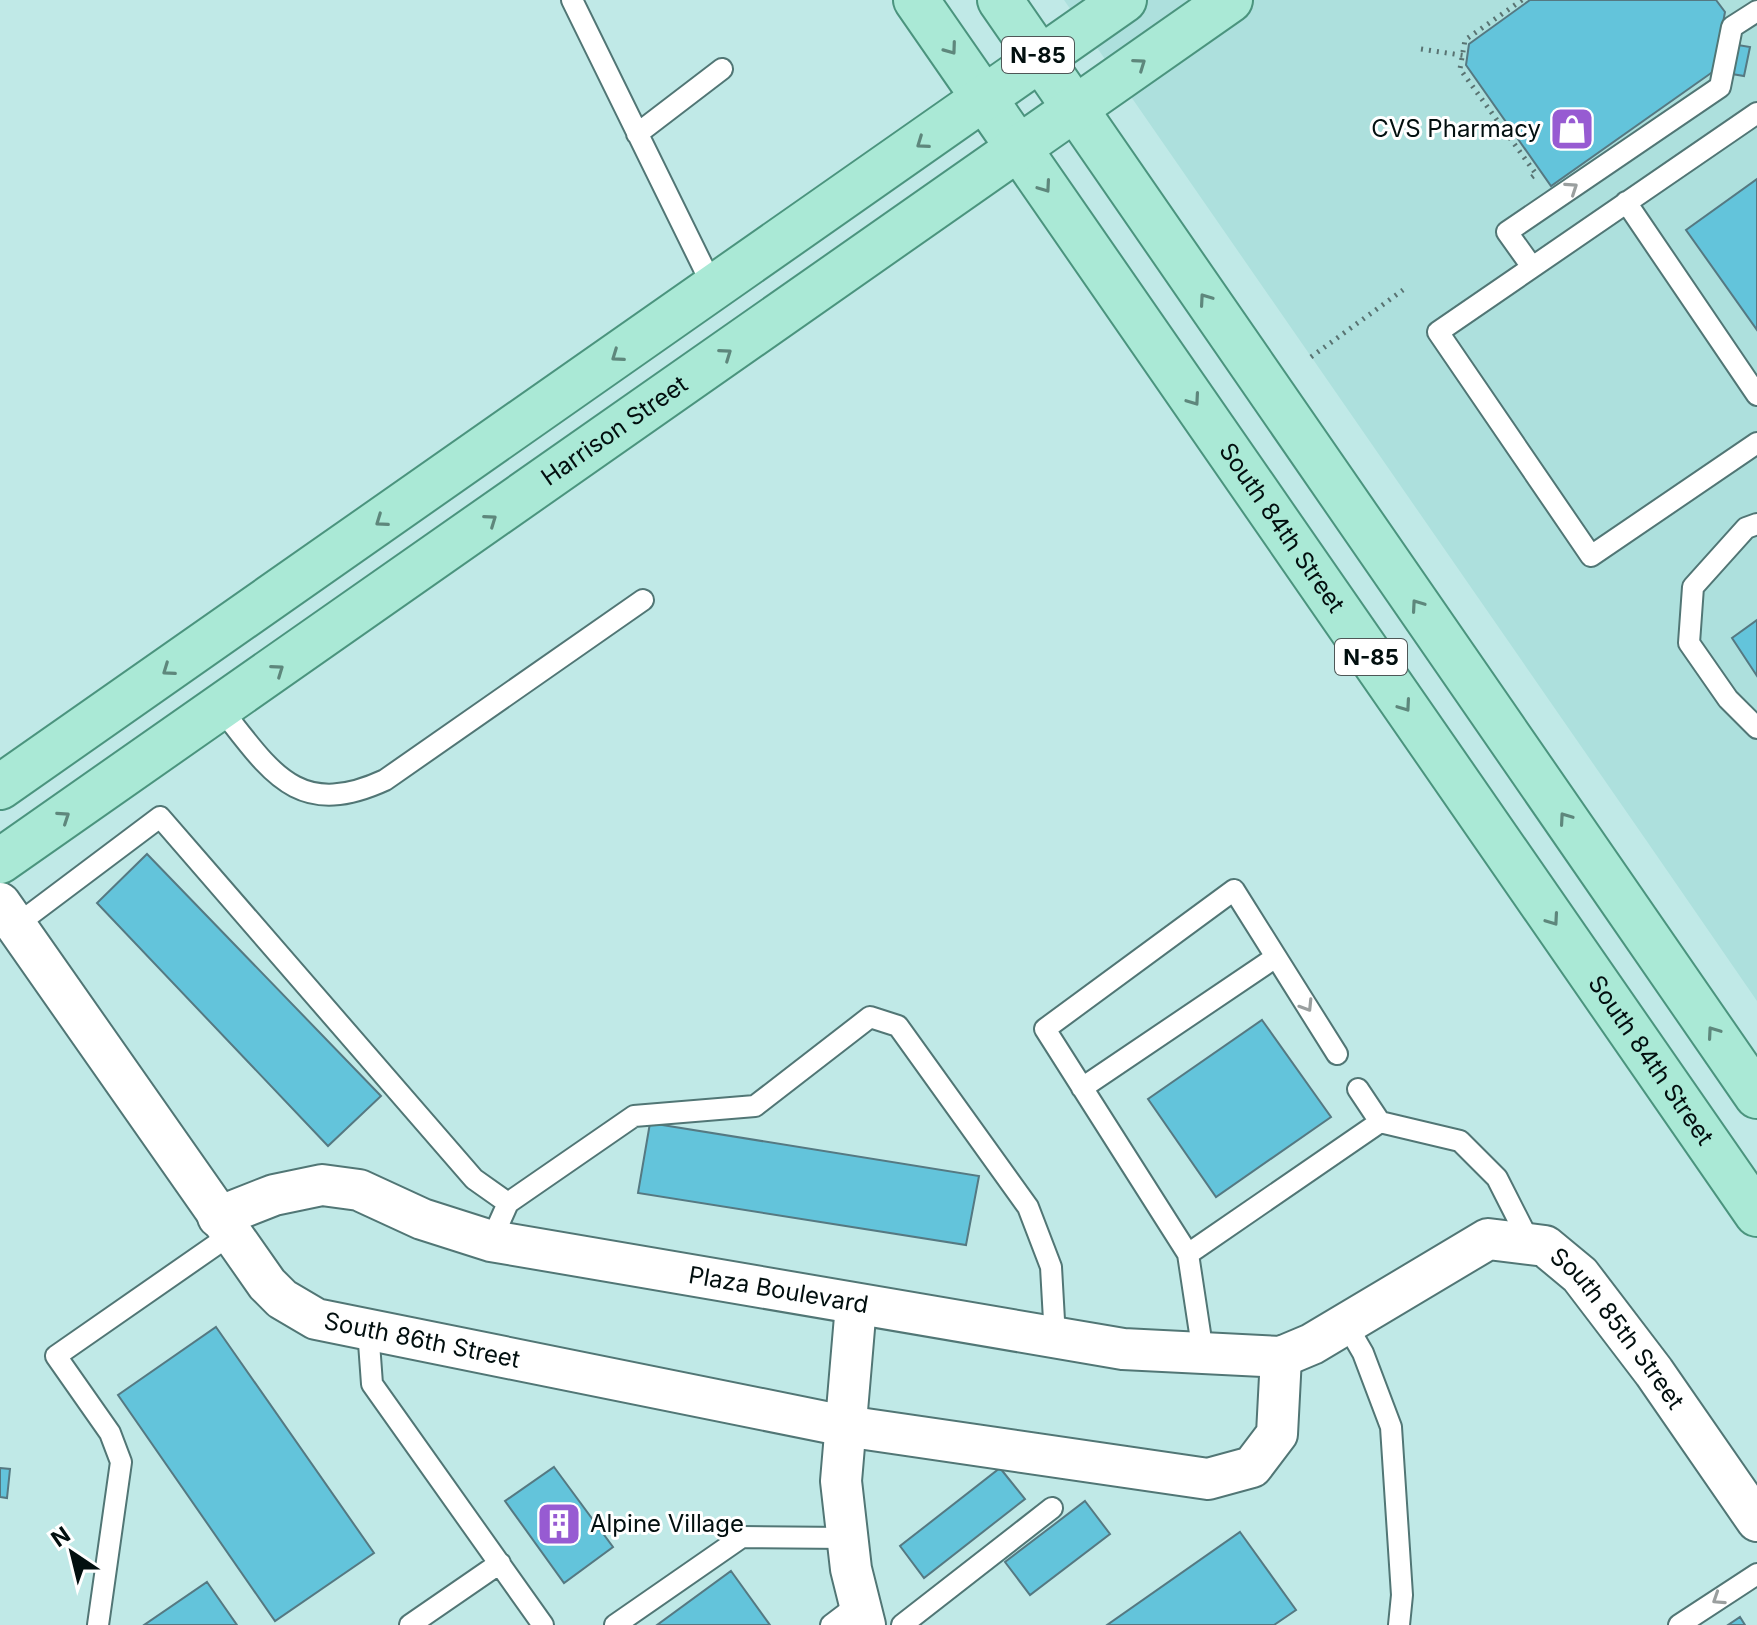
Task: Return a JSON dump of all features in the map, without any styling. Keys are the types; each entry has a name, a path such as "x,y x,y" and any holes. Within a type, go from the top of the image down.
{"main road":[{"name":"South 84th Street","path":"916,0 1757,1214"},
{"name":"N-85","path":"1000,0 1757,1096"},
{"path":"0,787 1124,0"},
{"name":"Harrison Street","path":"0,861 222,710 1230,0"}],"street":[{"name":"South 86th Street","path":"8,914 224,1226 282,1299 316,1319 845,1426 1208,1479 1252,1467 1277,1434 1281,1357"},
{"name":"Plaza Boulevard","path":"224,1226 274,1195 322,1185 359,1190 422,1219 491,1241 1123,1349 1281,1357 1312,1344 1345,1322"},
{"name":"South 85th Street","path":"1345,1322 1488,1239 1545,1246 1580,1275 1654,1372 1757,1521"},
{"path":"852,1618 841,1481 856,1305"}],"lane":[{"path":"572,0 714,289"},
{"path":"1532,267 1507,232 1720,87 1732,27 1757,11"},
{"path":"637,134 722,69"},
{"path":"1757,113 1438,332 1591,556 1757,443"},
{"path":"1626,202 1757,395"},
{"path":"1757,524 1746,528 1693,587 1689,643 1728,699 1757,728"},
{"path":"222,710 265,765 290,786 322,795 355,794 385,780 643,600"},
{"path":"8,914 160,817 474,1179 508,1203"},
{"path":"1203,1353 1188,1254 1045,1029 1234,890 1337,1054"},
{"path":"1082,1088 1276,957"},
{"path":"491,1241 508,1203 634,1116 755,1106 870,1017 898,1026 1028,1207 1051,1267 1055,1338"},
{"path":"1358,1089 1380,1122 1460,1141 1497,1178 1531,1245"},
{"path":"1188,1254 1380,1122"},
{"path":"98,1625 121,1462 110,1433 56,1356 224,1226"},
{"path":"1345,1322 1363,1353 1391,1427 1402,1595 1399,1625"},
{"path":"368,1329 372,1384 543,1625"},
{"path":"902,1625 1052,1508"},
{"path":"615,1625 742,1537 847,1538"},
{"path":"410,1625 500,1563"},
{"path":"1679,1625 1757,1574"}],"path":[{"path":"1516,188 1536,174 1460,69 1465,56 1465,40 1522,0"},
{"path":"1421,49 1465,56"},
{"path":"1311,357 1403,290"}],"shaded area":[{"path":"1064,0 1757,0 1757,1001 1646,840"}],"building":[{"name":"CVS Pharmacy","path":"1530,0 1716,0 1725,12 1714,71 1551,186 1466,65 1469,44"},
{"path":"1720,42 1750,47 1744,76 1714,71"},
{"path":"1757,179 1757,330 1686,230"},
{"path":"1757,620 1757,676 1732,638"},
{"path":"147,854 381,1096 328,1146 97,903"},
{"path":"1262,1020 1331,1117 1216,1197 1148,1099"},
{"path":"650,1123 979,1176 966,1245 638,1193"},
{"path":"216,1327 374,1553 275,1621 118,1395"},
{"name":"Alpine Village","path":"554,1467 613,1547 564,1583 505,1501"},
{"path":"0,1468 10,1469 7,1498 0,1497"},
{"path":"1000,1468 1025,1499 924,1578 900,1546"},
{"path":"1085,1501 1110,1534 1030,1595 1005,1562"},
{"path":"1240,1532 1296,1610 1274,1625 1107,1625"},
{"path":"731,1571 770,1625 657,1625"},
{"path":"207,1582 237,1625 144,1625"},
{"path":"1740,1617 1745,1625 1728,1625"}],"place":[{"name":"CVS Pharmacy","path":"1572,129"},
{"name":"Alpine Village","path":"559,1524"}]}
